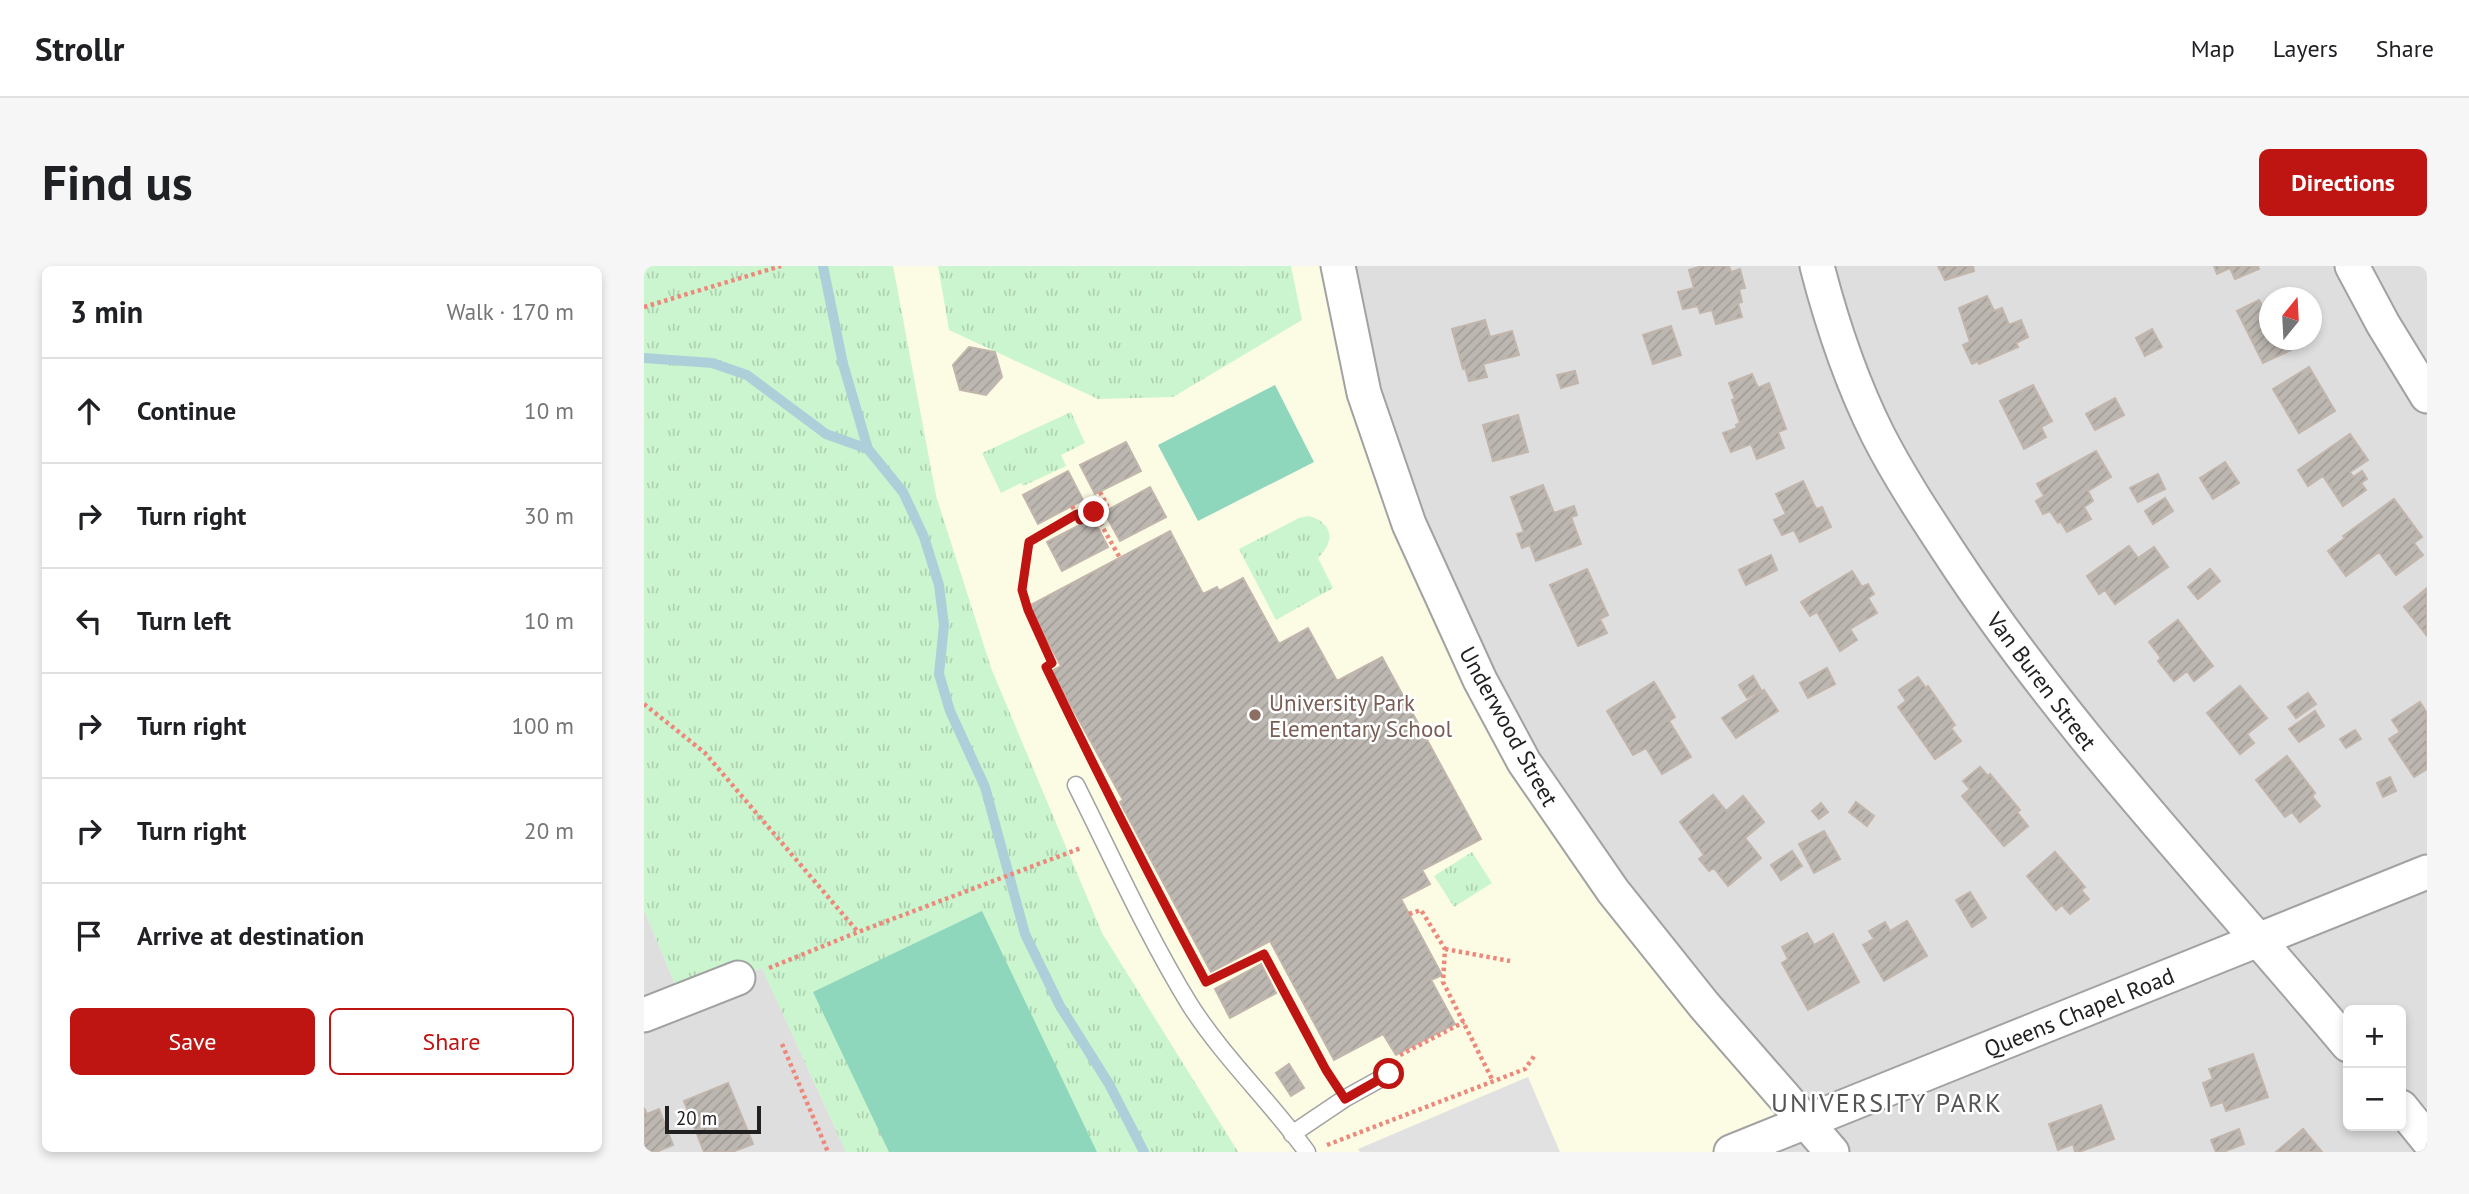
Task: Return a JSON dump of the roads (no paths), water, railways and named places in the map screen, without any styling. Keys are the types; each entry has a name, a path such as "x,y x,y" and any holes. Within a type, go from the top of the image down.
{"street":[{"name":"Underwood Street","path":"1338,266 1364,393 1409,524 1480,680 1524,762 1621,901 1704,1005 1832,1152"},
{"name":"Van Buren Street","path":"1817,266 1832,321 1877,433 1952,557 2008,639 2095,751 2260,939 2343,1039"},
{"path":"2352,266 2383,324 2427,396"},
{"name":"Queens Chapel Road","path":"1731,1152 2427,872"},
{"path":"644,1015 738,978"},
{"path":"2406,1113 2427,1139"}],"lane":[{"path":"1076,785 1190,1004 1222,1051 1292,1133 1315,1150"},
{"path":"1292,1133 1389,1074"}],"waterway":[{"path":"823,266 843,364 868,449"},
{"path":"644,358 712,363 747,375 826,434 868,449 903,492 924,537 939,585 944,625 939,674 950,711 985,787 1025,934 1060,1006 1109,1084 1144,1152"}],"place":[{"name":"University Park Elementary School","path":"1255,715"}],"district":[{"name":"UNIVERSITY PARK","path":"1887,1102"}]}
